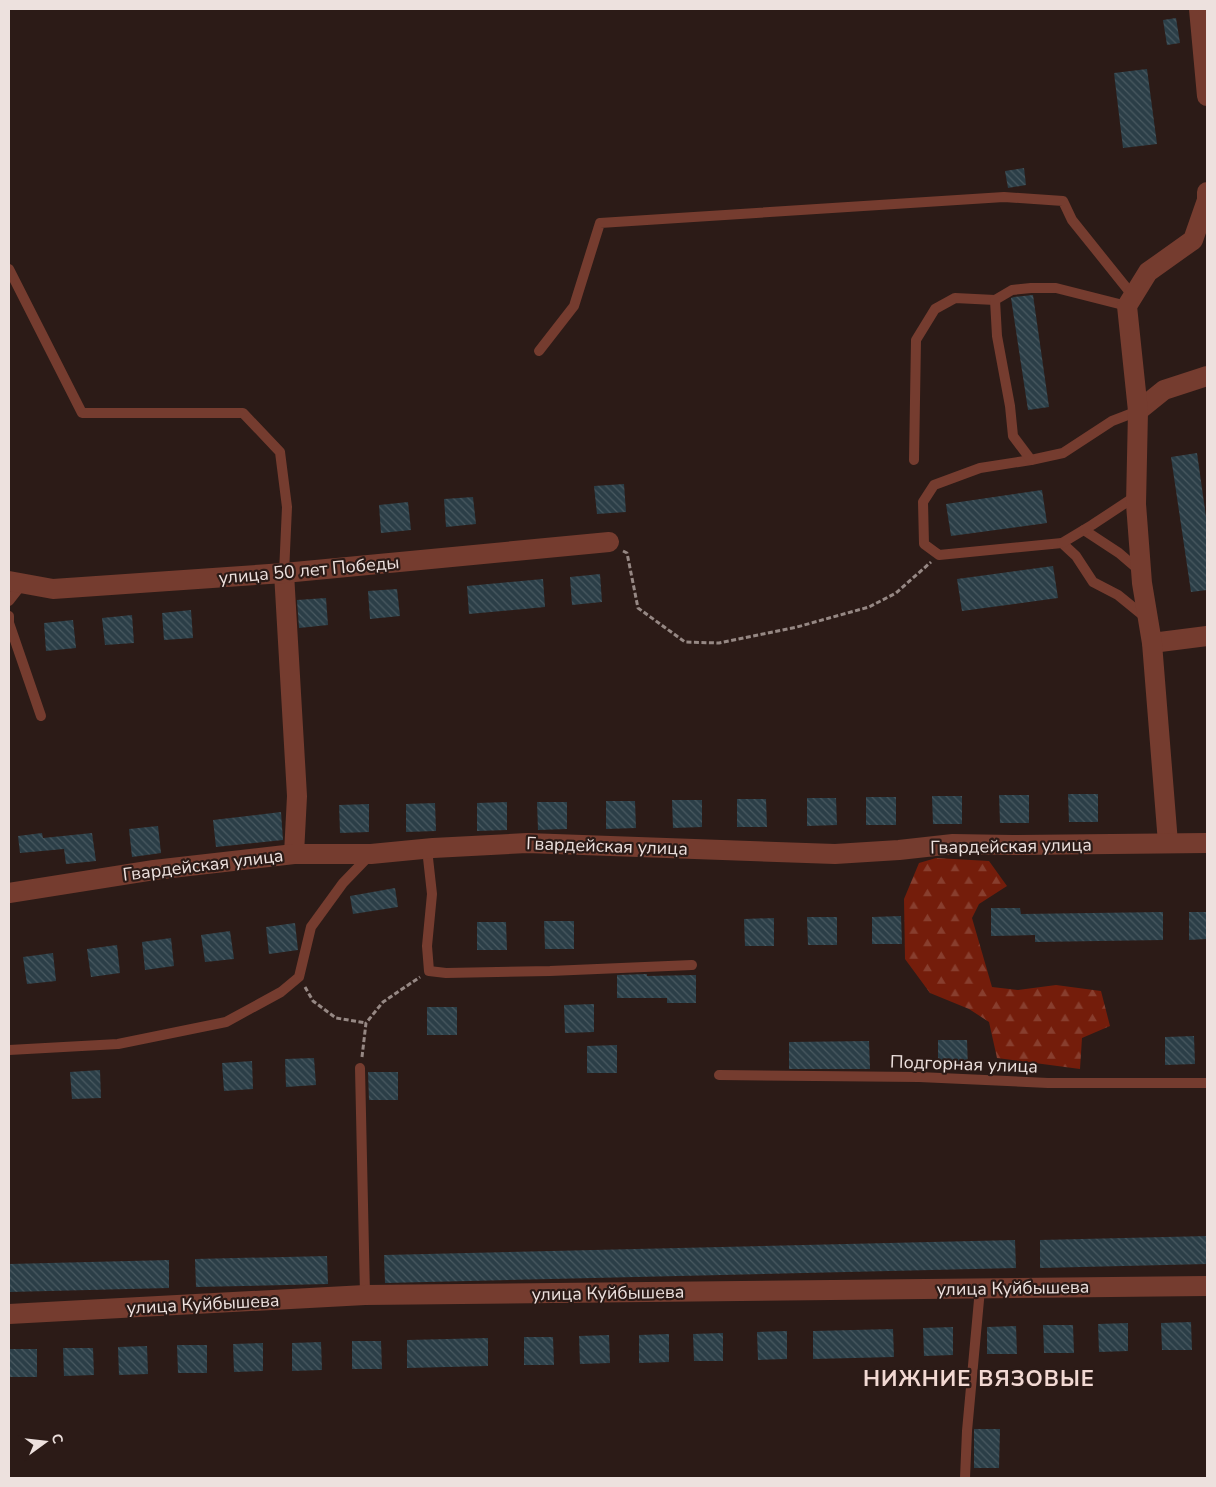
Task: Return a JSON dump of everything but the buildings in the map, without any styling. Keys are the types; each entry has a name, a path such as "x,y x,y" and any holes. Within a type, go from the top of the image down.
{"street":[{"path":"1200,9 1207,96"},
{"path":"1168,842 1152,643 1141,572 1136,496 1138,411 1130,301 1148,272 1192,240 1207,200 1207,192"},
{"path":"1138,411 1164,390 1207,376"},
{"name":"улица 50 лет Победы","path":"16,582 53,589 284,573 609,542"},
{"path":"284,573 297,796 294,854"},
{"path":"1152,643 1207,636"},
{"name":"Гвардейская улица","path":"9,893 154,870 294,854 371,854 527,843 835,854 953,844 1207,843"},
{"name":"улица Куйбышева","path":"9,1314 365,1295 1207,1286"}],"lane":[{"path":"538,351 574,306 600,223 1004,197 1063,201 1072,220 1130,301"},
{"path":"9,269 82,413 243,413 280,452 287,507 284,573"},
{"path":"914,460 916,340 935,309 955,298 995,300 1012,290 1031,288 1056,288 1130,301"},
{"path":"995,300 997,336 1010,406 1013,436 1031,460"},
{"path":"1136,496 1062,543 939,555 924,544 923,502 934,485 980,468 1063,453 1112,421 1138,411"},
{"path":"1084,530 1119,553 1141,572"},
{"path":"1062,543 1076,556 1093,582 1118,594 1148,619"},
{"path":"9,601 16,582"},
{"path":"9,616 9,622 41,716"},
{"path":"427,849 432,894 427,946 429,971 446,973 541,971 692,965"},
{"path":"9,1050 118,1044 226,1022 281,992 299,977 311,927 343,884 371,854"},
{"path":"360,1068 365,1295"},
{"name":"Подгорная улица","path":"719,1075 919,1078 1048,1083 1207,1083"},
{"path":"965,1478 967,1431 980,1289"}],"path":[{"path":"609,542 627,553 638,608 685,642 719,643 797,627 869,607 896,594 939,555"},
{"path":"360,1068 366,1023 383,1002 429,971"},
{"path":"299,977 313,1001 336,1018 366,1023"}],"green space":[{"path":"936,858 989,861 1007,886 979,904 972,918 992,987 1018,990 1056,985 1101,991 1110,1026 1082,1038 1080,1069 997,1058 989,1022 969,1009 930,993 905,959 904,899 919,863"}],"district":[{"name":"НИЖНИЕ ВЯЗОВЫЕ","path":"979,1379"}]}
